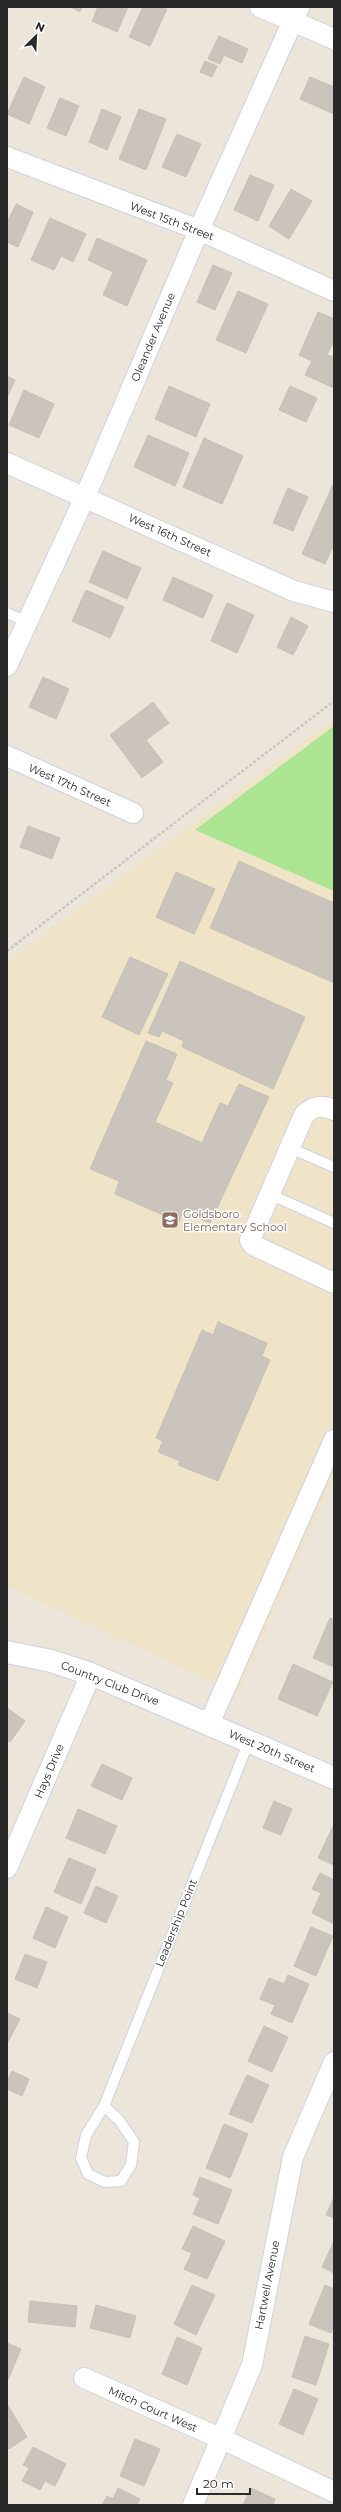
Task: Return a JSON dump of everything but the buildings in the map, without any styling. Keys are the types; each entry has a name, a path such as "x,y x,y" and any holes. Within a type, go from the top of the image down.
{"street":[{"path":"260,7 296,14 334,39"},
{"name":"Oleander Avenue","path":"7,666 85,497 198,230 296,14"},
{"name":"West 15th Street","path":"7,157 198,230 334,291"},
{"name":"West 16th Street","path":"7,463 294,591 334,602"},
{"name":"West 17th Street","path":"7,756 133,813"},
{"path":"334,1110 325,1106 310,1110 304,1115 250,1240 253,1245 334,1283"},
{"path":"209,1724 334,1440"},
{"name":"Country Club Drive","path":"7,1652 51,1661 91,1674 209,1724"},
{"name":"Hays Drive","path":"7,1868 91,1674"},
{"name":"West 20th Street","path":"209,1724 334,1778"},
{"name":"Hartwell Avenue","path":"193,2505 252,2365 292,2157 334,2062"},
{"name":"Mitch Court West","path":"84,2378 222,2439 334,2492"}],"lane":[{"path":"7,613 27,622"},
{"path":"290,1148 334,1167"},
{"path":"269,1194 334,1223"},
{"name":"Leadership Point","path":"104,2106 118,2120 134,2142 131,2165 121,2181 105,2182 88,2174 81,2158 86,2135 104,2106 249,1741"}],"path":[{"path":"7,950 334,701"}],"shaded area":[{"name":"Goldsboro Elementary School","path":"334,719 334,1477 238,1694 7,1586 7,962"}],"green space":[{"path":"334,726 334,891 195,830"}],"place":[{"name":"Goldsboro Elementary School","path":"170,1220"}]}
